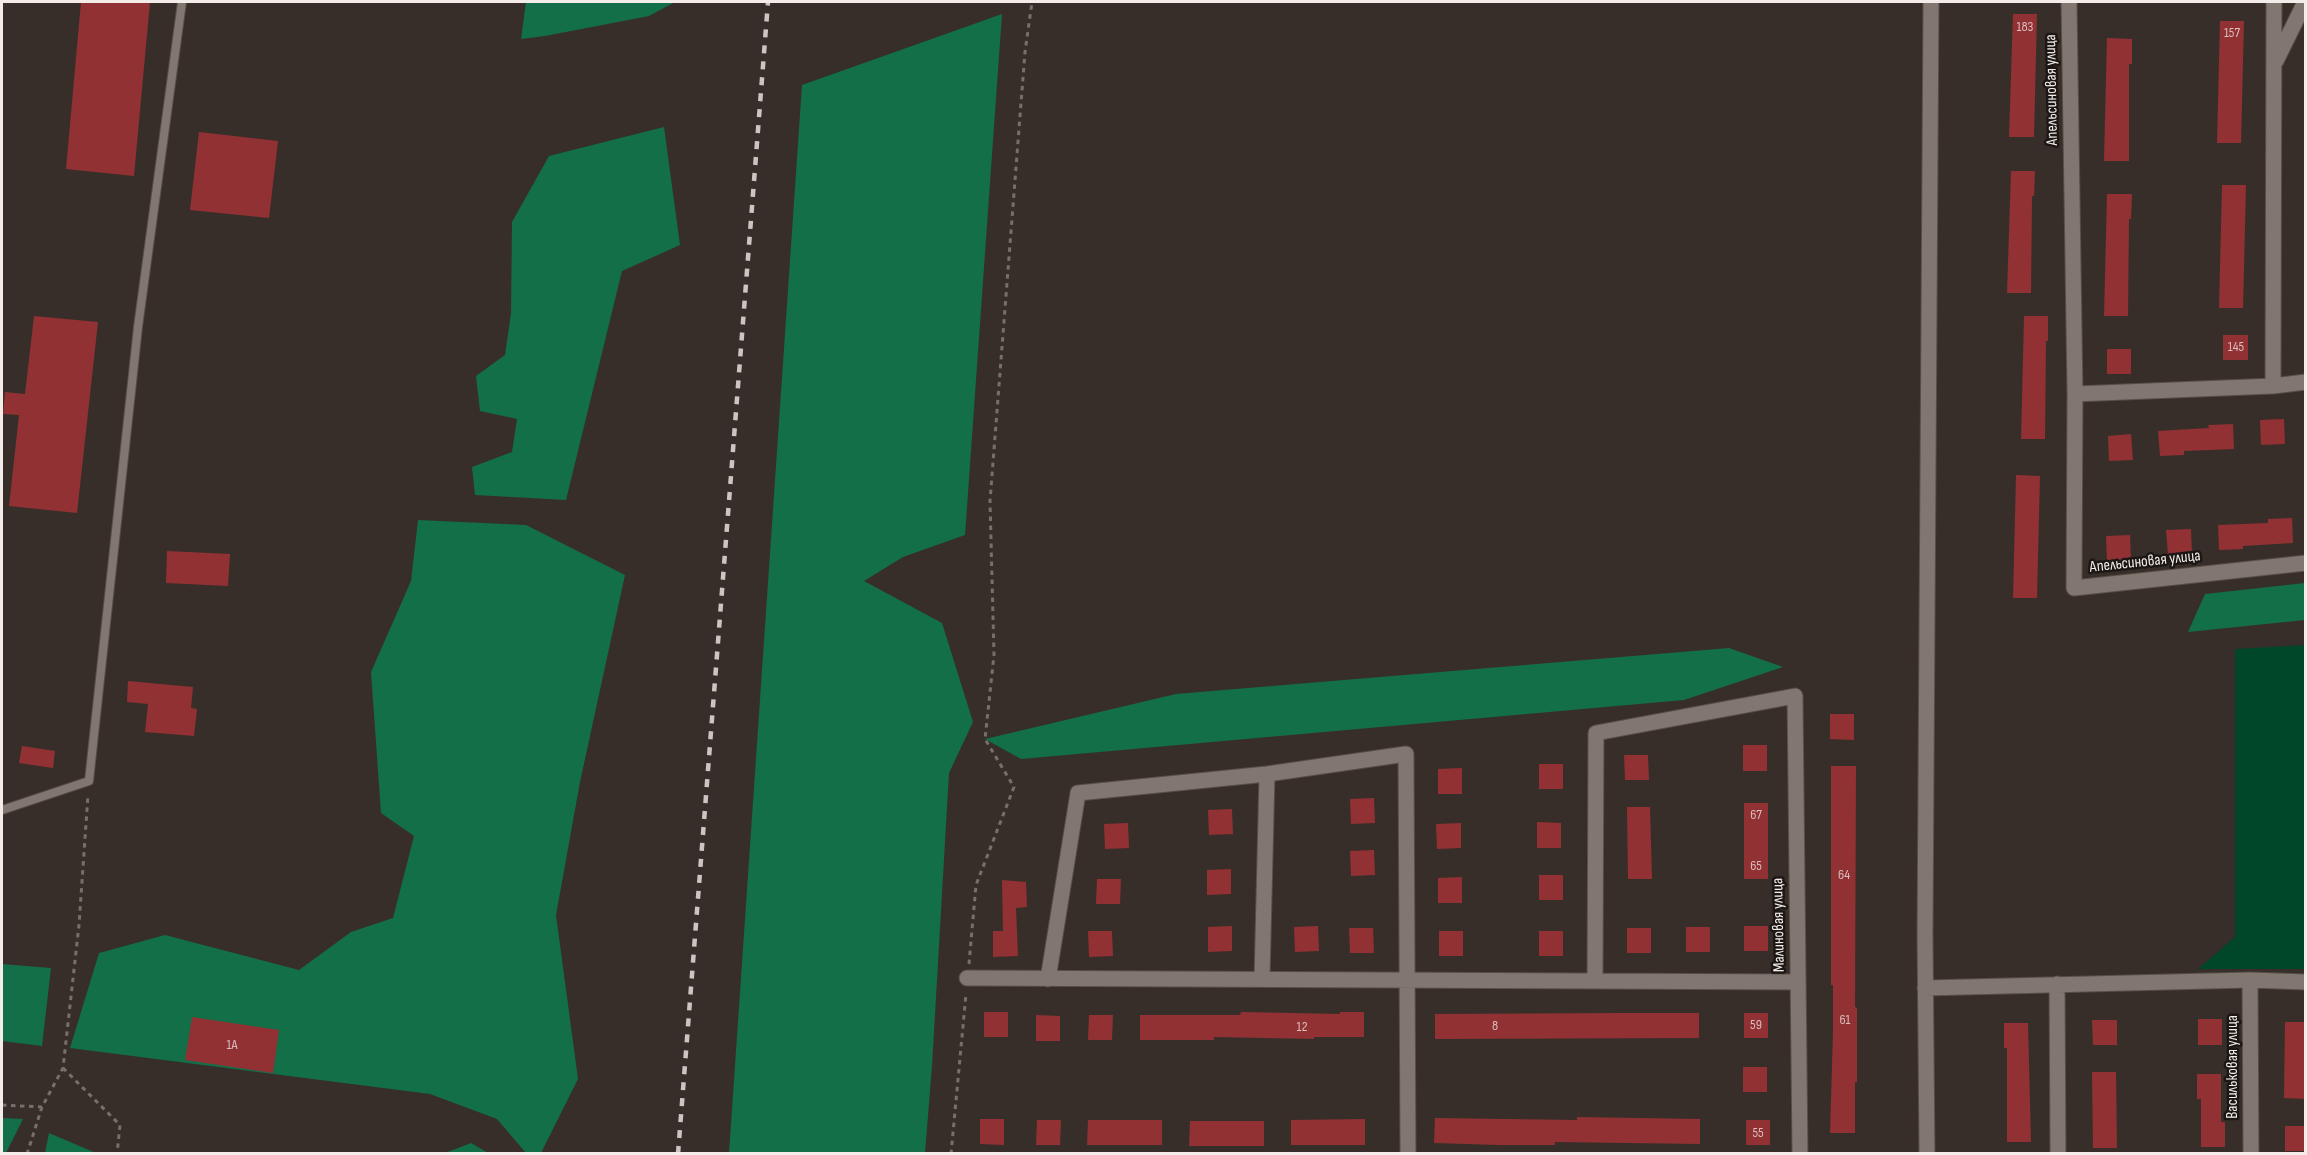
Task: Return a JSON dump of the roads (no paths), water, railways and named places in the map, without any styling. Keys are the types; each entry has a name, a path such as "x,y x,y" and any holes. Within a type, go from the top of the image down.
{"street":[{"path":"1927,1154 1925,988 1931,2"},
{"name":"Апельсиновая улица","path":"2069,2 2075,394 2074,588 2306,562"},
{"path":"2273,386 2274,2"},
{"path":"2275,65 2305,2"},
{"path":"2075,394 2273,386 2306,382"},
{"name":"Малиновая улица","path":"1595,981 1596,733 1795,696 1800,1154"},
{"path":"1048,979 1078,793 1267,774 1406,754 1408,1154"},
{"path":"1262,979 1267,774"},
{"path":"967,978 1798,982"},
{"path":"1925,988 2250,980 2306,982"},
{"name":"Васильковая улица","path":"2250,980 2251,1154"},
{"path":"2057,984 2058,1154"}],"lane":[{"path":"2,810 89,781 138,327 182,2"}],"railway":[{"path":"678,1154 768,2"}]}
